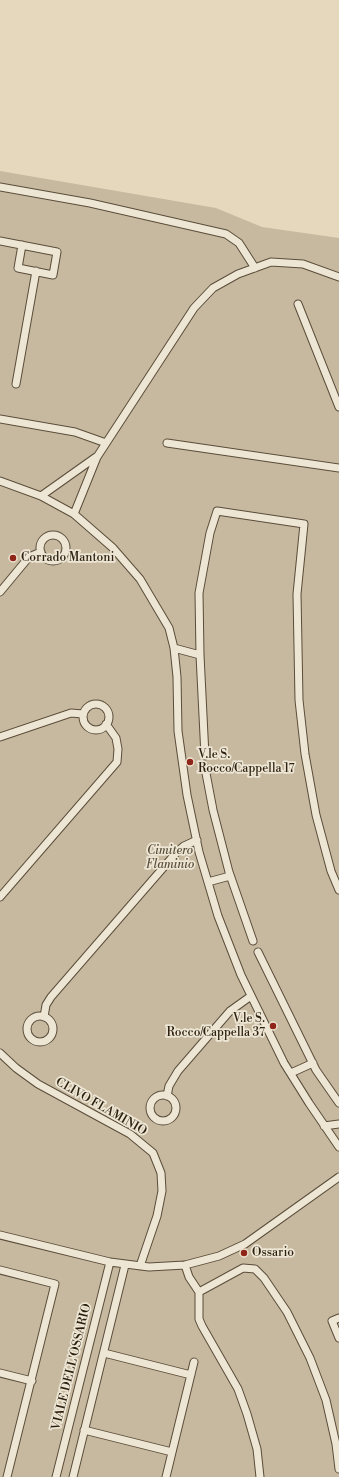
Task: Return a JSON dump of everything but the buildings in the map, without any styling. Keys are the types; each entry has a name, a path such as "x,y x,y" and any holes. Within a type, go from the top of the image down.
{"lane":[{"path":"0,187 90,203 226,234 239,243 255,268"},
{"path":"0,241 22,245 57,252 53,275 18,268 22,245"},
{"path":"74,514 97,457 194,308 213,288 238,274 271,262 303,264 339,277"},
{"path":"16,384 36,272"},
{"path":"298,304 339,407"},
{"path":"0,419 75,432 106,443"},
{"path":"167,443 339,468"},
{"path":"41,496 97,457"},
{"path":"0,481 41,496 74,514 114,548 140,579 169,628 174,648 177,684 178,731 187,795 208,882 221,923 251,996 291,1073 339,1147"},
{"path":"205,756 200,655 199,593 210,533 217,511 304,524 296,594 299,700 305,754 316,815 331,870 339,890"},
{"path":"0,592 29,557 41,552"},
{"path":"174,648 200,655"},
{"path":"95,704 102,706 108,712 106,724 100,729 91,729 84,723 83,714 90,705 95,704"},
{"path":"0,737 71,713 83,714"},
{"path":"0,897 117,762 118,749 116,738 106,724"},
{"path":"205,768 213,810 230,876 253,941"},
{"path":"44,1017 46,1006 51,997 176,853 184,846 197,840"},
{"path":"208,882 230,876"},
{"path":"258,952 313,1064 339,1103"},
{"path":"166,1096 172,1080 189,1058 230,1011 251,996"},
{"name":"CLIVO FLAMINIO","path":"0,1053 16,1068 38,1084 138,1140 147,1147 156,1158 162,1180 161,1198 154,1226 140,1266"},
{"path":"291,1073 313,1064"},
{"path":"324,1126 339,1124"},
{"path":"0,1235 125,1265 185,1265 219,1256 245,1244 339,1177"},
{"name":"VIALE DELL'OSSARIO","path":"56,1477 110,1262"},
{"path":"73,1477 125,1265"},
{"path":"185,1265 189,1277 199,1292 199,1318 238,1389 257,1449 260,1477"},
{"path":"199,1292 243,1268 255,1269 264,1278 287,1312 310,1358 326,1400 336,1444 339,1470"},
{"path":"0,1270 55,1284 7,1477"},
{"path":"339,1318 332,1321 339,1338"},
{"path":"104,1353 191,1375"},
{"path":"166,1477 194,1362"},
{"path":"0,1373 32,1381"},
{"path":"84,1430 172,1452"}],"green space":[{"name":"Cimitero Flaminio","path":"0,171 216,208 262,227 339,238 339,1477 0,1477"}],"place":[{"name":"Corrado Mantoni","path":"13,558"},
{"name":"V.le S. Rocco/Cappella 17","path":"190,762"},
{"name":"V.le S. Rocco/Cappella 37","path":"273,1026"},
{"name":"Ossario","path":"244,1253"}]}
